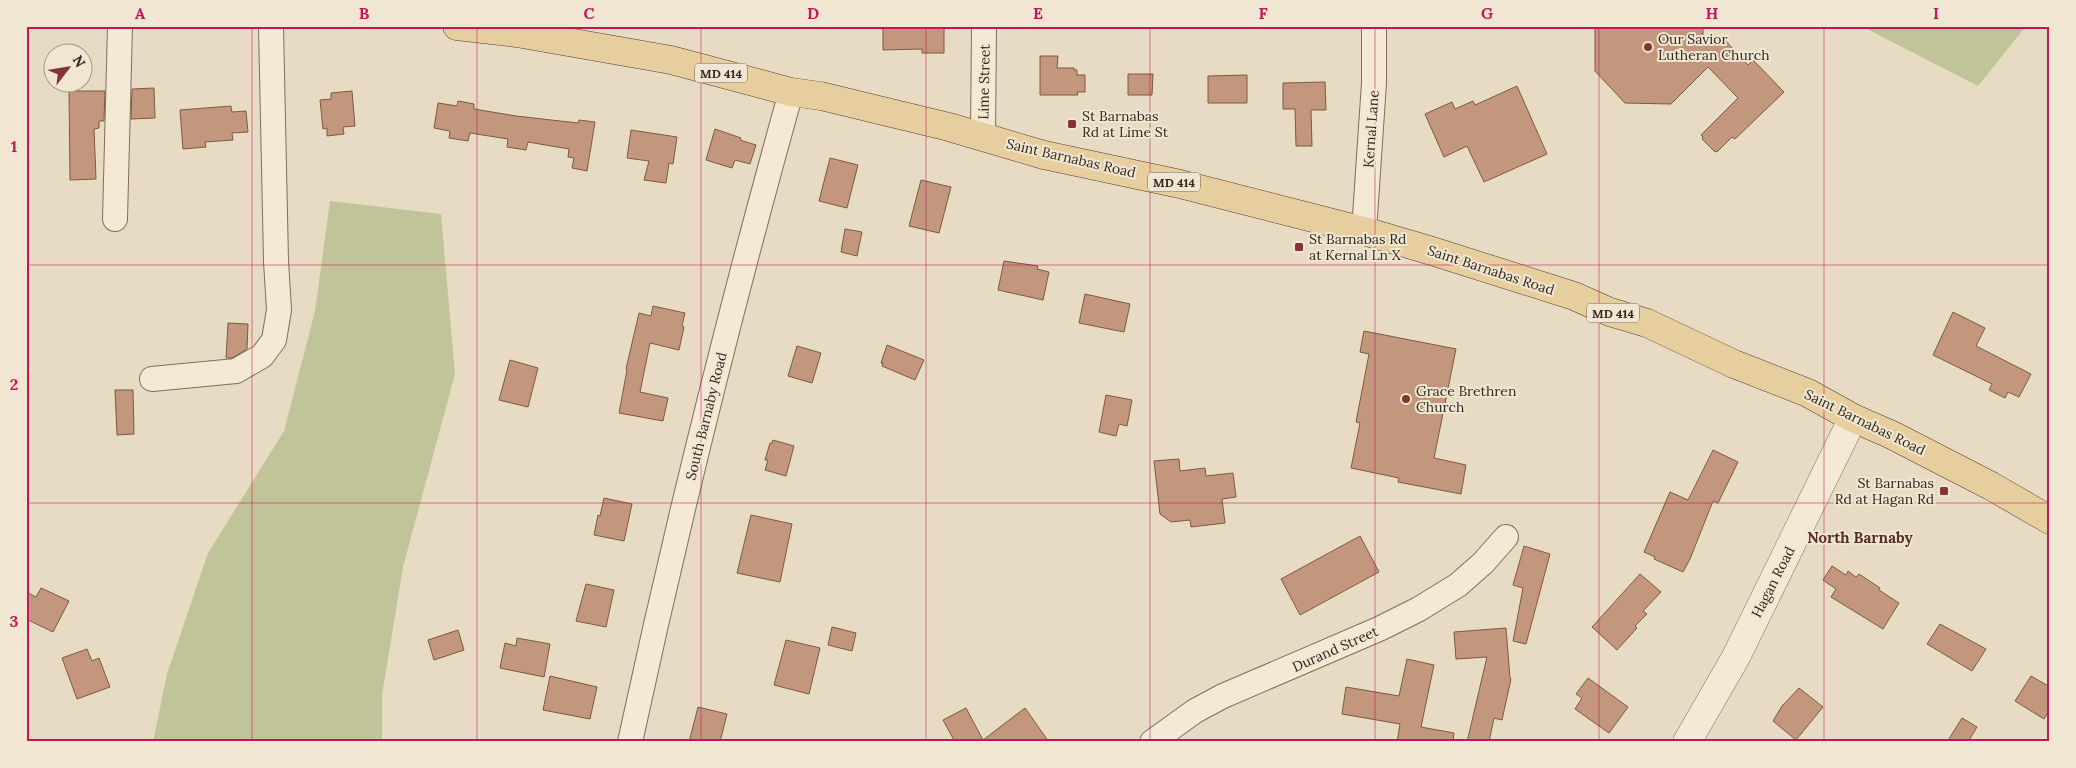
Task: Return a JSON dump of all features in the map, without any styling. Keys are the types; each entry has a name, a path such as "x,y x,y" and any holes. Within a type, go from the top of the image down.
{"main road":[{"name":"Saint Barnabas Road","path":"457,26 517,33 671,60 791,92 821,96 949,126 1044,155 1180,184 1364,231 1574,296 1610,312 1646,323 1727,360 1808,393 1853,418 1892,435 1966,473 2050,520"}],"street":[{"path":"116,220 120,26"},
{"path":"152,379 236,371 262,356 274,340 278,310 271,26"},
{"name":"Lime Street","path":"983,137 984,26"},
{"name":"Kernal Lane","path":"1364,231 1374,83 1374,26"},
{"name":"South Barnaby Road","path":"630,742 662,593 760,200 791,92"},
{"name":"Hagan Road","path":"1687,742 1736,657 1853,418"},
{"name":"Durand Street","path":"1152,742 1195,711 1223,696 1380,629 1419,609 1458,585 1483,563 1506,537"}],"green space":[{"path":"1861,26 2026,26 1978,86"},
{"path":"330,201 441,214 455,374 403,567 382,695 382,742 153,742 167,674 208,553 284,431 315,311"}],"building":[{"path":"883,26 944,26 944,53 922,53 922,49 883,50"},
{"path":"1595,26 1703,26 1703,38 1723,38 1748,65 1753,60 1784,92 1735,139 1732,137 1717,152 1714,151 1702,139 1701,135 1738,98 1708,67 1671,104 1625,103 1595,71"},
{"path":"1040,56 1058,56 1057,68 1074,68 1074,70 1077,70 1077,75 1085,75 1085,92 1077,92 1078,95 1040,95"},
{"path":"1128,74 1153,74 1152,95 1128,95"},
{"path":"1247,75 1247,103 1208,103 1208,76"},
{"path":"1325,82 1326,110 1311,110 1312,146 1296,146 1295,109 1283,109 1283,83"},
{"path":"1517,86 1547,154 1484,182 1467,146 1444,157 1425,114 1452,102 1455,109 1473,101 1475,105"},
{"path":"154,88 155,118 131,119 132,89"},
{"path":"105,91 104,121 99,121 99,128 94,129 96,179 70,180 69,92"},
{"path":"352,91 355,126 343,127 344,134 327,136 327,128 323,129 320,100 331,99 331,93"},
{"path":"458,101 474,104 474,109 516,116 578,123 579,120 595,122 587,171 572,168 574,158 568,157 569,149 528,142 526,150 507,147 508,139 470,133 468,141 449,138 450,131 434,128 438,103 457,106"},
{"path":"231,106 232,112 246,111 248,132 232,133 233,140 205,142 206,147 183,149 180,110"},
{"path":"715,129 756,145 750,164 735,160 732,168 706,160"},
{"path":"631,130 677,137 673,164 669,163 666,183 644,180 649,161 627,158"},
{"path":"830,158 858,165 847,208 819,201"},
{"path":"921,180 951,187 939,233 909,226"},
{"path":"845,229 862,232 857,256 841,252"},
{"path":"1004,261 1038,266 1037,269 1049,272 1043,300 998,290"},
{"path":"1085,294 1130,304 1124,332 1079,323"},
{"path":"653,306 685,313 679,350 650,343 640,392 668,398 663,421 619,413 626,369 639,313 651,316"},
{"path":"1953,312 1985,328 1976,346 2031,374 2019,397 2008,392 2005,398 1989,390 1992,384 1933,355"},
{"path":"228,323 248,324 247,349 232,358 226,358"},
{"path":"1364,331 1456,349 1434,458 1466,465 1461,494 1398,482 1399,478 1351,468 1360,423 1356,422 1369,354 1360,352"},
{"path":"887,345 924,360 915,380 882,366 883,363 881,363"},
{"path":"797,346 821,353 812,383 788,376"},
{"path":"510,360 538,368 528,407 499,400"},
{"path":"115,390 133,390 134,434 117,435"},
{"path":"1106,395 1132,400 1127,426 1119,424 1116,436 1099,432"},
{"path":"773,440 794,446 786,476 765,470 768,460 765,460 770,443"},
{"path":"1713,450 1738,462 1718,503 1713,501 1683,572 1654,559 1655,557 1644,552 1670,492 1688,500"},
{"path":"1179,459 1180,471 1205,468 1206,476 1233,473 1236,497 1222,499 1225,523 1191,527 1190,520 1171,522 1160,514 1154,461"},
{"path":"604,498 632,504 624,541 594,535"},
{"path":"751,515 792,524 780,582 737,573"},
{"path":"1360,536 1379,572 1300,615 1281,579"},
{"path":"1524,546 1550,554 1526,644 1513,641 1523,588 1513,585"},
{"path":"1832,566 1846,575 1848,571 1856,577 1859,574 1899,603 1883,629 1831,597 1836,589 1823,580"},
{"path":"1640,574 1661,592 1643,611 1647,614 1635,626 1637,628 1617,650 1592,627"},
{"path":"586,584 614,590 606,627 576,621"},
{"path":"41,588 69,601 53,632 26,619 26,592 36,597"},
{"path":"1940,624 1986,649 1972,671 1927,644"},
{"path":"832,627 856,633 852,651 828,645"},
{"path":"1506,628 1511,679 1502,720 1494,718 1489,742 1467,742 1487,657 1456,659 1454,632"},
{"path":"458,630 464,650 434,660 428,640"},
{"path":"517,638 550,644 544,677 500,668 505,643 516,646"},
{"path":"786,640 820,648 809,694 774,685"},
{"path":"87,649 92,661 99,658 110,687 77,699 62,658"},
{"path":"1407,659 1434,665 1421,727 1454,733 1453,742 1397,742 1400,724 1342,714 1346,687 1399,696"},
{"path":"550,676 597,687 590,719 543,710"},
{"path":"2031,676 2050,687 2050,709 2044,719 2015,701"},
{"path":"1588,678 1628,707 1609,733 1575,709 1582,698 1576,694"},
{"path":"1799,688 1823,707 1796,740 1773,721 1782,706"},
{"path":"698,707 727,714 720,742 689,742"},
{"path":"966,708 983,740 1025,708 1049,742 955,742 943,720"},
{"path":"1962,718 1977,727 1968,742 1947,742"}],"place":[{"name":"Our Savior Lutheran Church","path":"1648,47"},
{"name":"St Barnabas Rd at Lime St","path":"1072,124"},
{"name":"St Barnabas Rd at Kernal Ln X","path":"1299,247"},
{"name":"Grace Brethren Church","path":"1406,399"},
{"name":"St Barnabas Rd at Hagan Rd","path":"1944,491"}],"district":[{"name":"North Barnaby","path":"1860,537"}]}
